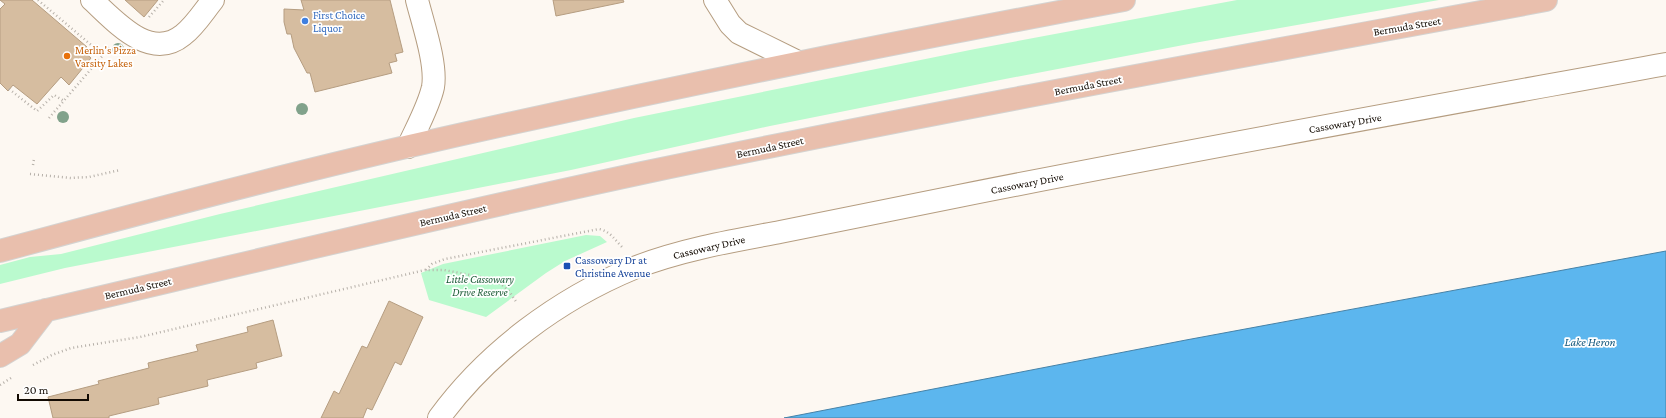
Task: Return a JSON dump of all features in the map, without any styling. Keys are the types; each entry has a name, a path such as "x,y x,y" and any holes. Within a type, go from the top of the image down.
{"main road":[{"path":"0,250 408,147 798,62 1124,0"},
{"name":"Bermuda Street","path":"0,321 414,224 825,135 984,104 1546,0"},
{"path":"0,356 20,344 46,310"}],"street":[{"path":"92,0 135,37 157,44 167,43 183,35 213,0"},
{"path":"408,147 433,88 434,75 417,0"},
{"path":"715,0 730,24 739,33 798,62"},
{"name":"Cassowary Drive","path":"439,418 483,368 530,328 579,296 636,268 670,257 744,239 1057,177 1666,64"}],"path":[{"path":"38,0 103,55"},
{"path":"145,18 150,17 164,0"},
{"path":"49,118 111,45"},
{"path":"9,89 37,111 54,95 64,101"},
{"path":"33,165 34,159"},
{"path":"30,174 71,178 89,178 120,170"},
{"path":"425,270 432,264 445,259 599,229 605,230 610,234 626,251 636,268"},
{"path":"28,368 52,355 71,348 140,336 425,270 444,270 486,278 501,284 509,291 517,303"},
{"path":"0,385 16,375"}],"green space":[{"path":"1237,0 1439,0 1194,43 995,81 770,126 571,170 65,268 0,284 0,265 30,257 61,254 220,214 634,118 975,49"},
{"name":"Little Cassowary Drive Reserve","path":"586,235 600,236 607,242 565,261 486,317 429,300 421,273 443,264"}],"water":[{"name":"Lake Heron","path":"1666,251 1666,418 784,418 1186,340"}],"building":[{"path":"0,0 32,0 87,47 83,51 91,58 69,85 61,77 37,104 13,85 8,91 0,83 0,9 5,4"},
{"path":"125,0 158,0 144,17"},
{"path":"301,0 390,0 403,52 395,54 397,61 389,63 392,73 315,92 310,73 307,73 294,48 291,34 287,34 284,22 284,9 304,10"},
{"path":"553,0 623,0 624,2 556,16"},
{"path":"389,301 423,317 401,365 395,362 372,410 367,408 363,418 321,418 334,391 339,394 362,346 367,348"},
{"path":"273,320 282,356 256,363 257,368 207,380 208,386 158,398 159,404 109,416 109,418 53,418 48,397 99,384 98,381 149,368 148,363 198,351 196,345 248,332 247,327"}],"place":[{"name":"First Choice Liquor","path":"305,21"},
{"name":"Merlin's Pizza Varsity Lakes","path":"67,56"},
{"name":"Cassowary Dr at Christine Avenue","path":"567,266"}]}
